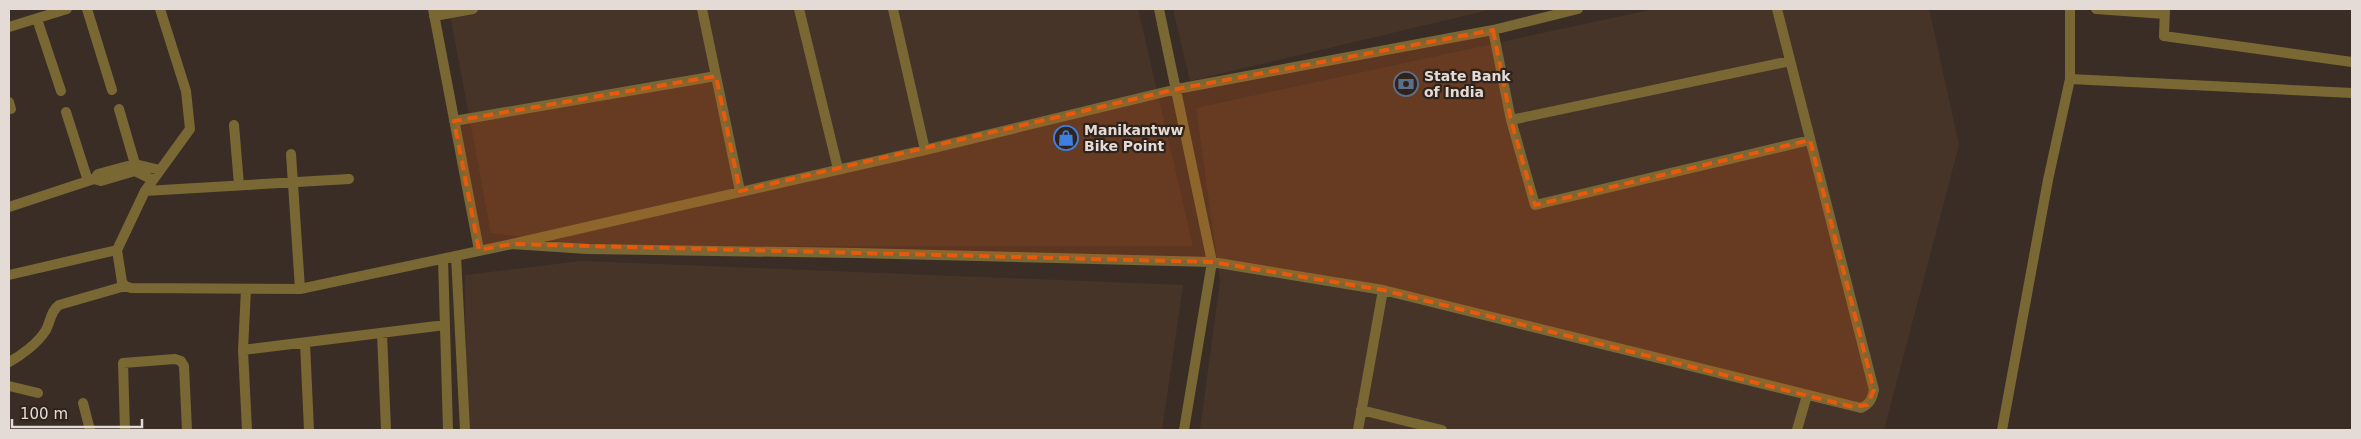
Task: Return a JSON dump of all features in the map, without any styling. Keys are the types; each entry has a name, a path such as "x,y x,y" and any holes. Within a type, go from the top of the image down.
{"street":[{"path":"9,27 67,9"},
{"path":"87,9 112,90"},
{"path":"125,286 122,282 117,250 145,190 190,129 186,91 160,9"},
{"path":"473,9 434,12 479,250"},
{"path":"702,9 740,191"},
{"path":"799,9 838,169"},
{"path":"893,9 925,150"},
{"path":"1159,9 1178,89 1212,262 1184,430"},
{"path":"9,362 21,355 42,335 52,313 59,305 125,286 131,288 300,289 512,244 925,150 1178,89 1493,30 1578,9"},
{"path":"512,244 587,249 856,253 1212,262 1383,290 1861,408 1867,406 1872,399 1874,390 1777,9"},
{"path":"2002,430 2048,180 2070,79 2070,9"},
{"path":"2096,9 2165,11 2164,36 2352,62"},
{"path":"37,19 61,91"},
{"path":"1493,30 1511,120 1535,205 1810,140"},
{"path":"1511,120 1790,61"},
{"path":"454,121 716,76"},
{"path":"2070,79 2352,93"},
{"path":"119,108 135,164"},
{"path":"66,112 91,180"},
{"path":"234,125 239,185"},
{"path":"290,154 300,289"},
{"path":"9,208 91,180 98,174 135,164 160,170"},
{"path":"91,180 101,181 135,171 153,180"},
{"path":"145,190 349,179"},
{"path":"9,275 117,250"},
{"path":"456,256 465,430"},
{"path":"443,259 448,430"},
{"path":"246,289 243,350 247,430"},
{"path":"1358,430 1383,290"},
{"path":"243,350 445,325"},
{"path":"382,333 386,430"},
{"path":"305,343 310,430"},
{"path":"125,430 123,363 176,359 181,361 184,366 187,430"},
{"path":"9,386 38,394"},
{"path":"1797,430 1807,394"},
{"path":"84,402 90,430"},
{"path":"1361,410 1442,430"}],"highlighted area":[{"path":"1493,30 1511,120 1535,205 1810,140 1874,390 1867,405 1853,407 1383,290 1212,262 512,244 479,250 454,121 716,76 740,191 1177,89"}],"shaded area":[{"path":"449,9 1138,9 1193,246 590,246 491,233"},
{"path":"1173,9 1493,9 1190,81"},
{"path":"1654,9 1929,9 1959,145 1884,430 1200,430 1220,281 1196,108"},
{"path":"582,261 1183,285 1162,430 466,430 465,275"}],"place":[{"name":"State Bank of India","path":"1406,84"},
{"name":"Manikantww Bike Point","path":"1066,138"}]}
